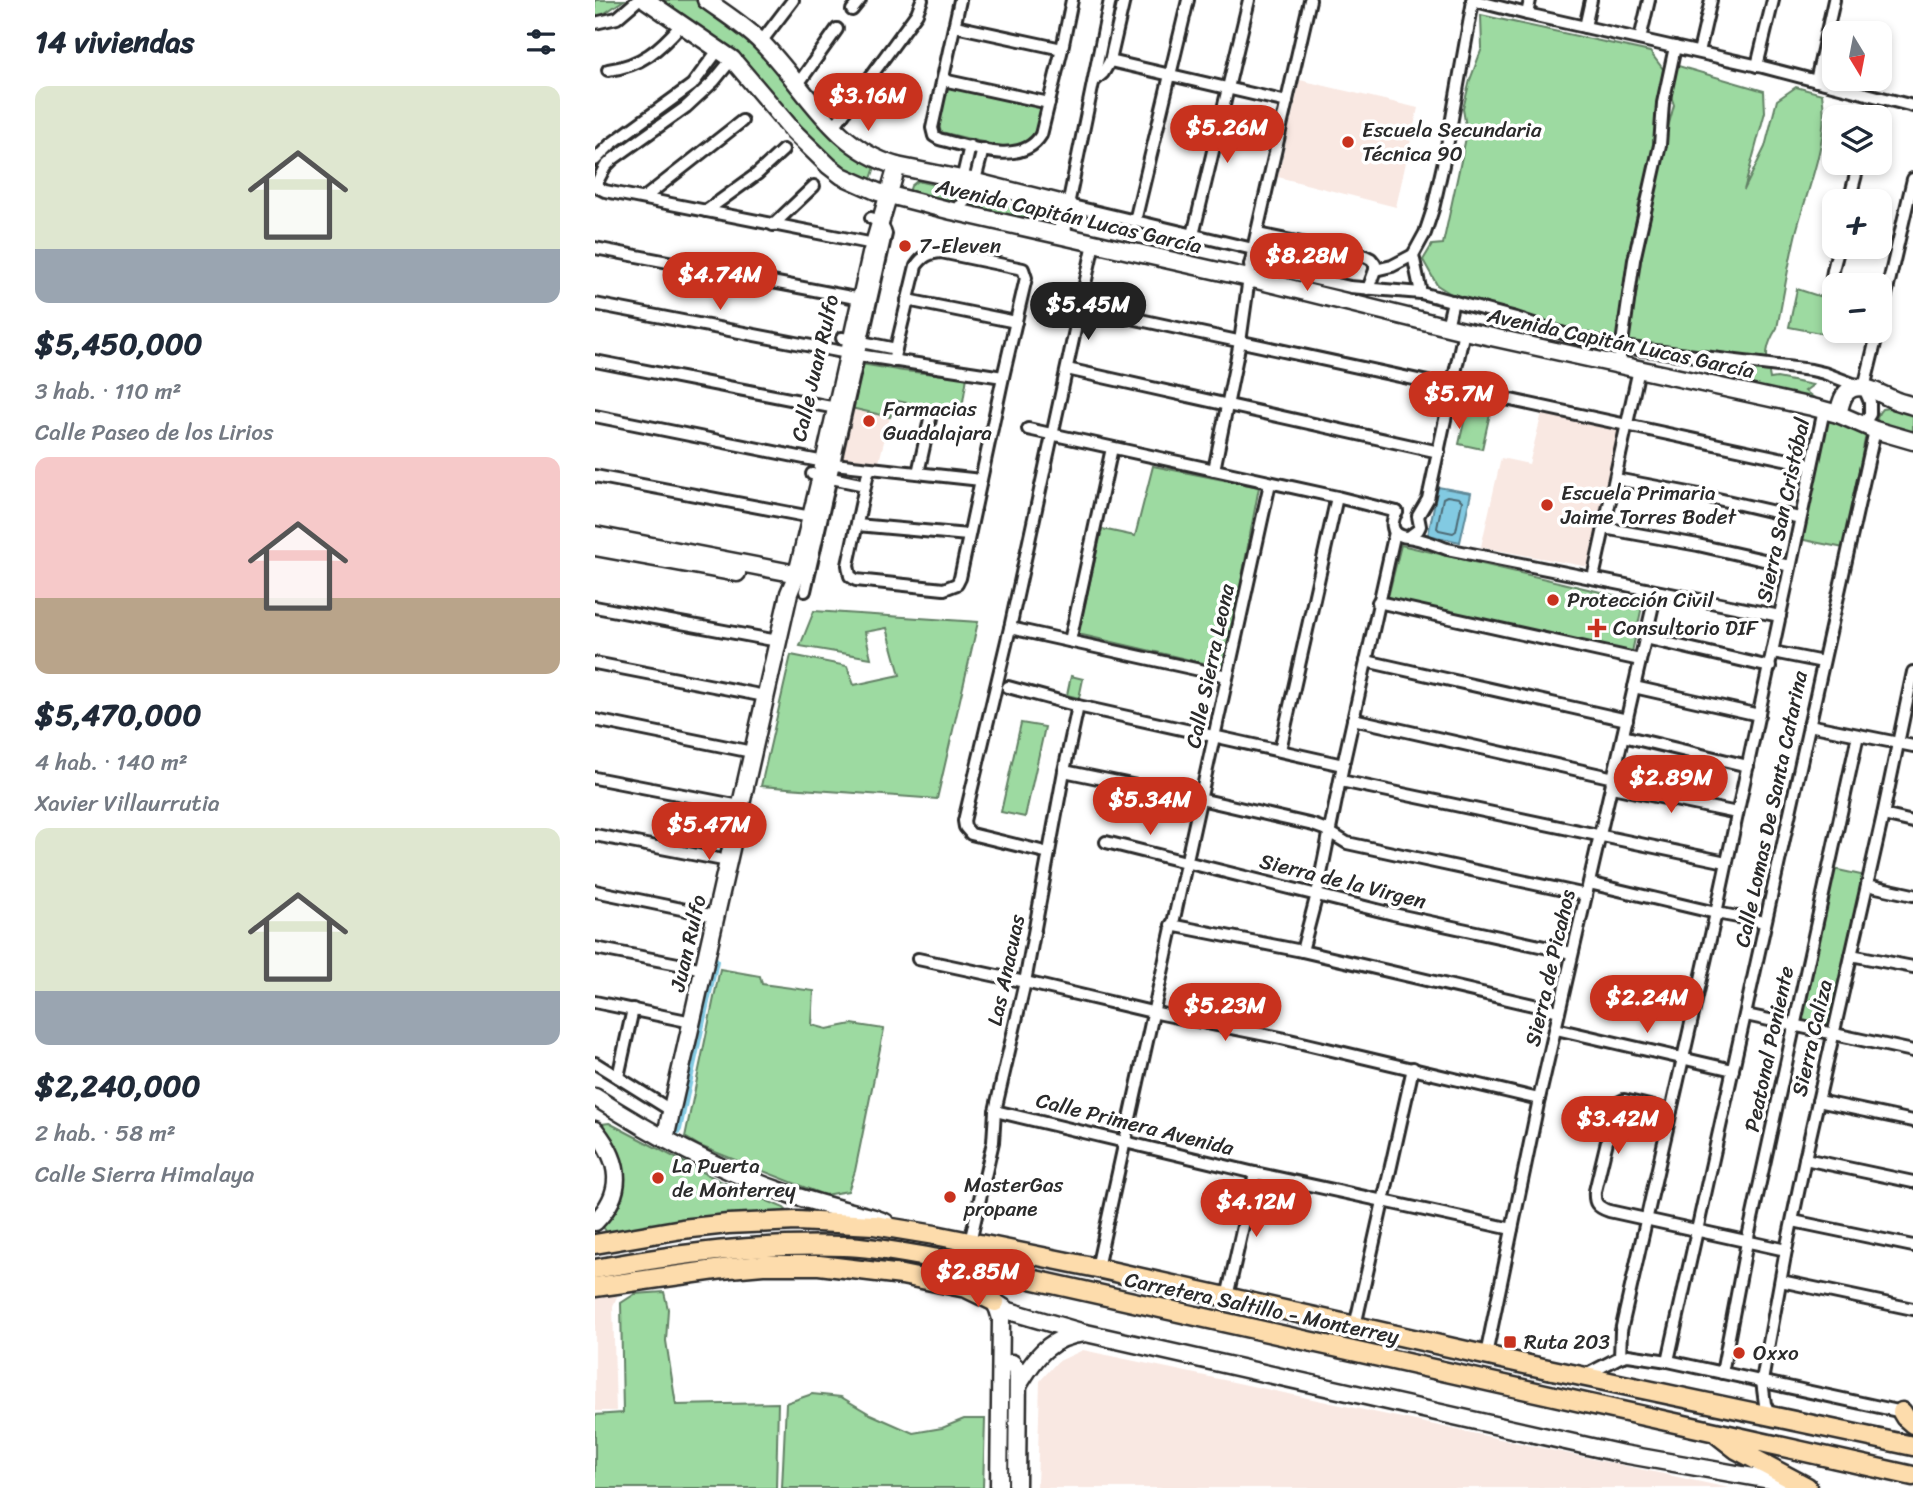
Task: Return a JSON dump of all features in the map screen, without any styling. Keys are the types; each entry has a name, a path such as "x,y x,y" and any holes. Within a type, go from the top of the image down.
{"main road":[{"name":"Carretera Saltillo - Monterrey","path":"595,1244 682,1229 769,1222 854,1223 900,1229 1097,1268 1913,1446"},
{"name":"Carretera Saltillo - Monterrey","path":"595,1269 719,1250 777,1246 846,1246 945,1260 1913,1476"},
{"path":"595,1287 804,1256 846,1246"},
{"path":"730,1268 803,1264 852,1268 966,1288 995,1302"},
{"path":"1712,1431 1736,1449 1809,1488"},
{"path":"1874,1438 1880,1443 1913,1453"}],"street":[{"path":"595,23 617,18 638,0"},
{"name":"Avenida Capitán Lucas García","path":"646,0 725,54 828,166 842,176 883,194 1094,243 1250,271 1447,327 1831,412 1913,441"},
{"name":"Avenida Capitán Lucas García","path":"706,0 761,42 833,128 855,147 891,164 1068,205"},
{"path":"761,42 793,0"},
{"path":"852,10 860,0"},
{"path":"833,128 917,13 922,0"},
{"path":"960,0 932,132 939,139 1006,153 1026,149 1041,135 1072,0"},
{"path":"1061,235 1110,0"},
{"path":"1094,81 1110,61 1124,0"},
{"path":"1135,221 1188,0"},
{"path":"1193,235 1249,0"},
{"path":"1214,470 1240,342 1253,249 1310,0"},
{"path":"1375,270 1392,266 1413,255 1425,233 1446,152 1473,0 1699,52 1913,106"},
{"path":"1527,14 1530,0"},
{"path":"1585,27 1591,0"},
{"path":"1640,39 1649,0"},
{"path":"1699,52 1711,0"},
{"path":"1757,66 1773,0"},
{"path":"1816,81 1834,0"},
{"path":"608,70 641,62 655,53 681,25"},
{"path":"955,26 1062,49"},
{"path":"798,84 837,29"},
{"path":"1619,364 1634,260 1660,145 1663,103 1675,47"},
{"path":"595,160 611,144 692,85 725,54"},
{"path":"725,54 714,80 685,107 613,159 605,167 595,186 605,191 869,243"},
{"path":"1110,61 1287,102"},
{"path":"943,80 1049,103"},
{"path":"866,83 895,103"},
{"path":"644,198 743,121"},
{"path":"953,211 971,196 969,146"},
{"path":"969,181 983,149"},
{"path":"706,211 757,174 783,150"},
{"name":"Calle Juan Rulfo","path":"793,583 823,469 850,347 869,243 891,164"},
{"path":"1891,273 1913,179"},
{"path":"773,225 814,186"},
{"path":"1068,205 1253,249"},
{"name":"Calle Juan Rulfo","path":"793,583 807,516 823,469 832,407 886,234 884,227 876,220"},
{"path":"1257,234 1371,259 1375,270 1368,289"},
{"path":"1049,853 971,834 965,827 965,816 1010,628 1094,243"},
{"path":"595,248 857,298"},
{"path":"869,468 848,573 853,578 944,589 957,584 1026,278 1023,269 940,252 933,252 921,258 916,266 895,355"},
{"path":"1413,255 1421,293"},
{"path":"1250,271 1350,287 1421,293 1516,317 1571,336 1622,347 1811,370 1913,406"},
{"path":"907,300 1016,323"},
{"path":"1447,327 1453,301"},
{"path":"595,304 895,355 1003,377"},
{"path":"1080,307 1812,465"},
{"path":"1418,516 1428,499 1464,331"},
{"name":"Calle Lomas De Santa Catarina","path":"1668,1361 1823,663 1869,427 1871,407 1864,388 1875,343"},
{"path":"595,361 832,407"},
{"path":"1066,369 1439,452"},
{"path":"1593,578 1639,369"},
{"path":"1831,412 1847,391 1864,388"},
{"name":"Sierra San Cristóbal","path":"1620,1357 1621,1331 1716,913 1800,518 1812,465 1831,412"},
{"path":"595,416 823,469 865,485"},
{"path":"918,473 930,419"},
{"path":"1028,429 1397,512"},
{"path":"1070,641 1112,448"},
{"path":"823,469 869,468 981,480"},
{"path":"595,476 807,516"},
{"path":"1616,479 1800,518"},
{"name":"Calle Sierra Leona","path":"1097,1268 1270,483"},
{"path":"1280,750 1337,497"},
{"path":"1410,537 1420,526 1418,516 1406,509 1397,512 1392,518 1392,525 1399,536 1447,549 1780,616"},
{"path":"857,525 968,535"},
{"path":"1605,528 1698,544 1790,566"},
{"path":"1302,951 1317,894 1395,532"},
{"path":"595,535 793,583"},
{"path":"595,547 793,583"},
{"name":"Juan Rulfo","path":"665,1139 765,695 793,583"},
{"name":"Sierra de Picahos","path":"1486,1355 1539,1099 1656,592"},
{"path":"1378,602 1640,660"},
{"path":"595,607 778,641"},
{"path":"1010,628 1227,676"},
{"path":"1645,638 1770,667"},
{"path":"1773,652 1823,663"},
{"path":"1366,661 1627,720"},
{"path":"595,663 765,695"},
{"name":"Sierra Caliza","path":"1770,1414 1765,1404 1762,1381 1786,1250 1913,671"},
{"path":"1008,687 1078,706 1343,765"},
{"path":"1634,687 1759,715"},
{"name":"Las Anacuas","path":"970,1242 993,1142 995,1111 1025,982 1078,706"},
{"path":"1353,719 1737,813"},
{"path":"595,720 752,752"},
{"path":"1809,724 1913,746"},
{"name":"Peatonal Poniente","path":"1722,1373 1747,1242 1858,734"},
{"path":"1623,736 1748,766"},
{"path":"1064,771 1313,825 1347,843 1587,895"},
{"path":"595,778 740,806"},
{"path":"1341,781 1727,862"},
{"path":"1882,815 1913,822"},
{"path":"595,835 728,861"},
{"name":"Sierra de la Virgen","path":"1106,842 1393,914 1573,953"},
{"path":"1589,883 1765,922"},
{"path":"1867,885 1913,895"},
{"path":"595,891 715,916"},
{"path":"1171,925 1302,951 1559,1010"},
{"path":"595,948 704,969"},
{"path":"1851,955 1913,967"},
{"path":"918,959 1280,1038 1539,1099"},
{"path":"595,1002 692,1022"},
{"path":"618,1077 633,1010"},
{"path":"1746,1015 1913,1051"},
{"path":"1556,1029 1733,1070"},
{"path":"595,1063 672,1111"},
{"path":"1356,1325 1413,1068"},
{"path":"595,1097 627,1118 705,1160 800,1198 874,1217 900,1229"},
{"path":"1671,1111 1627,1100 1618,1101 1600,1165 1595,1203 1603,1209 1786,1250"},
{"path":"1818,1101 1913,1121"},
{"name":"Calle Primera Avenida","path":"995,1111 1255,1173 1512,1229"},
{"path":"595,1222 614,1192 616,1172 613,1156 599,1134 599,1128 602,1122 610,1117 627,1118"},
{"path":"1805,1158 1913,1182"},
{"path":"1227,1297 1255,1173"},
{"path":"1793,1221 1913,1246"},
{"path":"945,1260 977,1280 990,1293 1002,1324 999,1488"},
{"path":"1781,1281 1913,1309"},
{"path":"995,1302 1009,1311 1086,1333 1623,1454 1809,1488"},
{"path":"1018,1386 1037,1356 1048,1347 1072,1334 1086,1333"},
{"path":"1583,1376 1620,1357 1632,1356 1762,1381 1909,1417"},
{"path":"1001,1364 1007,1363 1018,1370 1017,1488"}],"shaded area":[{"name":"Escuela Secundaria Técnica 90","path":"1300,80 1418,108 1396,207 1278,177"},
{"name":"Farmacias Guadalajara","path":"850,408 890,417 879,462 842,458 840,455"},
{"name":"Escuela Primaria Jaime Torres Bodet","path":"1543,409 1620,425 1589,567 1481,547 1501,458 1529,464"},
{"path":"621,1287 613,1306 616,1411 595,1411 595,1290"},
{"path":"1083,1350 1729,1488 1037,1488 1040,1381 1057,1362"}],"green space":[{"path":"595,0 624,0 595,17"},
{"path":"656,0 695,0 752,40 876,164 871,179 835,164"},
{"path":"1481,15 1650,52 1663,69 1661,97 1667,112 1639,203 1618,321 1630,326 1656,172 1674,105 1670,93 1675,65 1764,91 1765,112 1744,190 1765,147 1777,100 1796,87 1822,94 1820,148 1795,237 1777,328 1768,347 1767,358 1770,379 1813,385 1805,391 1822,404 1730,381 1728,370 1698,354 1610,343 1462,301 1437,285 1423,260 1432,245 1443,244 1467,133 1463,109 1482,48"},
{"path":"947,86 1041,105 1038,126 1024,145 1007,148 941,132 938,123"},
{"path":"917,181 956,190 962,186 968,190 958,201 926,197 909,192"},
{"path":"978,189 1049,206 1051,220 1045,226 965,209 975,200"},
{"path":"1797,289 1822,297 1822,333 1789,327"},
{"path":"861,364 967,377 961,414 897,401 890,417 851,408"},
{"path":"1468,404 1491,409 1482,449 1459,444"},
{"path":"1882,409 1913,413 1913,434 1878,425 1879,413"},
{"path":"1825,417 1866,434 1844,548 1799,539"},
{"path":"1153,466 1259,487 1225,668 1078,634 1102,529 1135,536"},
{"path":"1401,545 1643,602 1632,652 1502,627 1388,597"},
{"path":"814,611 978,622 937,799 761,786 791,655 847,666 854,685 900,675 887,628 865,632 871,658 800,646"},
{"path":"1071,676 1083,679 1079,698 1067,695"},
{"path":"1021,723 1045,727 1025,817 1001,812"},
{"path":"1829,868 1870,877 1834,1037 1793,1028"},
{"path":"720,969 760,976 762,984 814,991 812,1025 827,1029 852,1024 884,1029 855,1171 848,1191 824,1195 700,1146 685,1137"},
{"path":"609,1123 720,1181 784,1208 789,1213 607,1233 602,1225 618,1189 601,1131 602,1124"},
{"path":"664,1292 668,1309 666,1341 676,1405 778,1403 776,1488 595,1488 595,1415 623,1413 621,1303 635,1294"},
{"path":"812,1394 841,1397 870,1414 913,1433 942,1428 964,1419 985,1419 983,1488 782,1488 786,1403"}],"water":[{"path":"1438,487 1471,493 1460,542 1428,535"}],"waterway":[{"path":"677,1129 714,961"}],"place":[{"name":"Escuela Secundaria Técnica 90","path":"1348,142"},
{"name":"7-Eleven","path":"905,246"},
{"name":"Farmacias Guadalajara","path":"869,421"},
{"name":"Escuela Primaria Jaime Torres Bodet","path":"1547,505"},
{"name":"Protección Civil","path":"1553,600"},
{"name":"Consultorio DIF","path":"1597,628"},
{"name":"La Puerta de Monterrey","path":"658,1178"},
{"name":"MasterGas propane","path":"950,1197"},
{"name":"Ruta 203","path":"1510,1342"},
{"name":"Oxxo","path":"1739,1353"}]}
